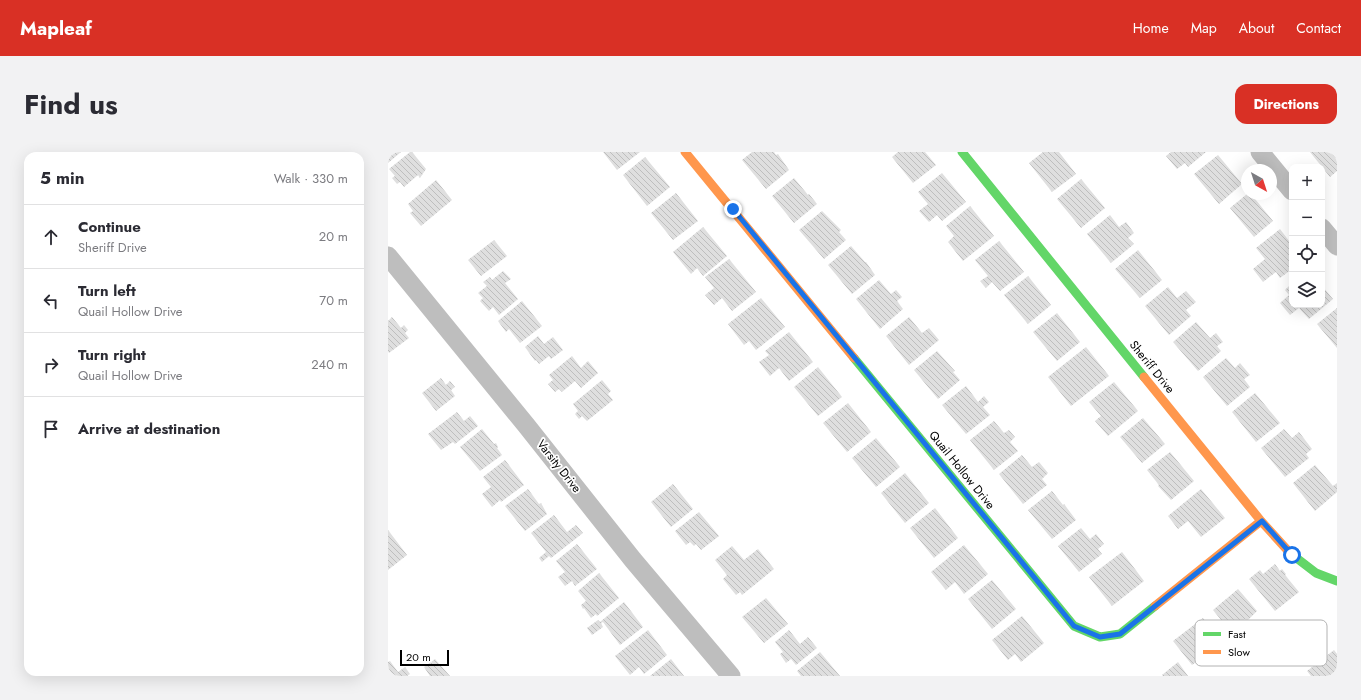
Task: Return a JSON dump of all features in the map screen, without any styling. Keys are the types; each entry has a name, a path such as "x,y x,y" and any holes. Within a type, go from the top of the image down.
{"street":[{"name":"Quail Hollow Drive","path":"685,152 1074,626 1100,637 1120,634 1262,521"},
{"name":"Sheriff Drive","path":"962,152 1262,521 1292,555 1316,573 1337,581"},
{"path":"1260,152 1289,187"},
{"path":"1325,232 1337,246"},
{"name":"Varsity Drive","path":"388,256 526,424 633,560 731,676"}],"building":[{"path":"388,152 401,152 388,163"},
{"path":"412,152 426,169 420,178 418,175 404,187 400,182 397,184 392,178 395,176 389,169"},
{"path":"603,152 640,152 617,170"},
{"path":"752,152 774,152 776,155 778,154 789,170 766,189 742,160"},
{"path":"898,152 925,152 936,165 913,183 892,157"},
{"path":"1043,152 1059,152 1076,174 1052,192 1029,163"},
{"path":"1171,152 1206,152 1188,167 1185,163 1177,169 1166,156"},
{"path":"1310,152 1337,152 1337,171 1330,177 1325,171 1325,164 1320,164"},
{"path":"1218,155 1241,183 1241,185 1219,204 1194,174"},
{"path":"645,157 670,187 647,206 623,175"},
{"path":"942,173 966,202 942,221 937,215 929,222 919,211 928,204 918,192"},
{"path":"794,178 817,204 794,223 772,196"},
{"path":"1081,179 1105,208 1081,228 1057,199"},
{"path":"436,180 452,200 421,226 410,213 413,211 408,204"},
{"path":"676,193 698,221 673,240 651,213"},
{"path":"1241,199 1256,200 1273,221 1254,237 1230,208"},
{"path":"970,206 994,236 963,261 948,242 954,236 946,226"},
{"path":"822,211 841,230 839,232 846,240 824,259 799,230"},
{"path":"1110,215 1119,227 1126,222 1134,233 1128,238 1134,244 1111,263 1087,234"},
{"path":"703,227 727,256 703,276 697,268 691,274 673,252"},
{"path":"1280,229 1289,241 1289,271 1280,278 1276,272 1263,282 1253,269 1265,259 1256,248"},
{"path":"494,240 507,256 481,276 468,260"},
{"path":"999,241 1024,272 1000,291 992,282 986,288 980,281 988,276 975,260"},
{"path":"851,246 866,262 875,275 852,294 828,265"},
{"path":"1138,250 1162,280 1140,298 1115,269"},
{"path":"729,259 756,292 732,311 722,298 714,305 705,295 714,288 705,277"},
{"path":"503,271 511,279 505,283 518,299 499,315 493,307 489,311 480,301 483,298 478,293 487,286 483,282 490,277 492,280"},
{"path":"1028,276 1051,305 1028,324 1004,295"},
{"path":"879,280 891,294 896,290 902,297 897,301 903,309 880,329 856,299"},
{"path":"1289,286 1289,295 1285,290"},
{"path":"1168,287 1177,298 1186,291 1196,302 1186,310 1191,316 1169,335 1145,306"},
{"path":"1325,290 1333,299 1325,306"},
{"path":"1289,295 1289,308 1299,308 1290,315 1280,303"},
{"path":"761,298 785,327 756,350 749,341 744,345 728,324"},
{"path":"522,301 542,326 520,343 509,329 506,332 498,321"},
{"path":"1299,308 1322,308 1309,319"},
{"path":"1337,308 1337,348 1317,324"},
{"path":"1057,313 1080,342 1057,361 1033,332"},
{"path":"392,317 401,328 404,325 408,330 405,333 409,338 389,353 388,321"},
{"path":"909,317 922,333 929,328 939,340 909,365 886,336"},
{"path":"1196,322 1210,338 1216,333 1223,342 1217,346 1221,351 1198,371 1173,342"},
{"path":"789,332 813,362 789,381 779,368 770,376 759,362 769,355 765,351"},
{"path":"538,336 544,344 553,337 563,350 551,359 549,356 539,364 525,347"},
{"path":"1086,347 1109,376 1071,406 1048,377"},
{"path":"937,351 955,371 953,372 960,380 938,399 914,370"},
{"path":"572,356 581,368 588,361 598,373 581,388 575,381 562,392 559,389 555,392 548,384 553,380 549,375"},
{"path":"1226,358 1235,368 1240,363 1250,375 1244,379 1250,387 1227,406 1203,377"},
{"path":"818,367 842,397 818,416 794,387"},
{"path":"441,378 446,385 450,381 455,387 451,390 455,396 436,411 422,393"},
{"path":"602,380 611,391 608,394 613,400 587,421 582,416 579,419 575,414 578,411 573,404"},
{"path":"1114,382 1138,411 1108,436 1095,421 1101,416 1089,402"},
{"path":"966,386 978,402 984,396 989,402 983,407 990,415 966,434 942,405"},
{"path":"1255,393 1280,423 1256,442 1232,412"},
{"path":"848,403 871,432 847,452 823,423"},
{"path":"457,412 464,421 470,416 478,426 455,444 453,442 441,450 428,434"},
{"path":"1143,418 1165,444 1142,463 1120,437"},
{"path":"994,421 1004,433 1009,430 1015,437 1010,442 1018,451 994,470 970,440"},
{"path":"482,429 494,444 496,443 497,448 502,455 480,471 460,447"},
{"path":"1284,429 1292,438 1299,432 1312,449 1306,454 1309,458 1285,477 1261,448"},
{"path":"876,438 900,467 876,487 852,458"},
{"path":"1170,452 1194,481 1171,500 1158,486 1159,485 1147,470"},
{"path":"1022,455 1032,467 1039,462 1048,473 1042,479 1047,485 1023,504 999,474"},
{"path":"505,460 524,485 501,502 500,500 492,507 482,494 491,487 483,477"},
{"path":"1315,465 1333,486 1337,483 1337,492 1315,511 1293,483"},
{"path":"905,473 929,503 905,523 881,493"},
{"path":"673,484 693,509 671,527 651,502"},
{"path":"528,489 539,504 541,503 547,514 525,531 505,506"},
{"path":"1201,489 1225,518 1201,537 1188,521 1178,529 1168,516"},
{"path":"1052,491 1076,520 1052,539 1028,510"},
{"path":"935,508 958,538 934,558 910,528"},
{"path":"699,512 719,536 701,550 696,544 694,546 690,542 686,545 675,531"},
{"path":"554,515 567,532 576,525 583,533 551,558 549,556 542,562 539,558 546,552 531,533"},
{"path":"1081,528 1090,539 1096,534 1104,544 1098,549 1102,554 1079,572 1058,546"},
{"path":"388,530 407,555 388,570"},
{"path":"577,544 597,569 575,586 572,581 565,586 558,577 565,572 556,561"},
{"path":"964,545 988,574 964,594 955,582 946,590 931,572"},
{"path":"732,546 744,560 758,549 774,569 742,595 740,592 736,595 723,579 727,575 715,560"},
{"path":"1122,552 1144,581 1112,606 1089,577"},
{"path":"1275,564 1280,571 1282,569 1299,592 1275,611 1249,579 1260,570 1263,574"},
{"path":"599,573 619,598 597,616 596,614 591,618 581,605 586,601 578,591"},
{"path":"992,580 1016,609 992,629 968,599"},
{"path":"1238,589 1257,611 1248,620 1221,620 1213,610"},
{"path":"766,598 788,624 764,643 742,617"},
{"path":"624,602 643,627 620,645 603,622 601,623 603,627 592,635 587,628 598,620 600,622"},
{"path":"1022,616 1044,643 1021,662 1015,654 1008,660 992,640"},
{"path":"1195,624 1195,663 1192,665 1173,641"},
{"path":"648,630 667,655 644,674 639,667 630,675 615,656"},
{"path":"789,630 800,644 808,637 817,648 796,665 791,659 786,663 780,654 783,652 775,642"},
{"path":"1334,650 1337,654 1337,676 1311,676 1307,671 1313,666 1327,666 1327,655"},
{"path":"820,652 840,676 801,676 797,671"},
{"path":"435,659 450,676 430,676 424,667"},
{"path":"671,659 684,676 650,676"},
{"path":"390,661 398,672 405,667 410,674 407,676 388,676 388,662"},
{"path":"1178,662 1188,676 1162,675"}],"traffic: fast":[{"path":"962,152 1144,377"},
{"path":"854,358 1074,626 1100,637 1120,634 1155,606"},
{"path":"1290,553 1316,573 1337,581"}],"traffic: slow":[{"path":"685,152 854,358"},
{"path":"1144,377 1261,521 1290,553"},
{"path":"1155,606 1261,521"}],"route":[{"path":"733,209 1074,626 1100,637 1120,634 1262,521 1292,555"}]}
